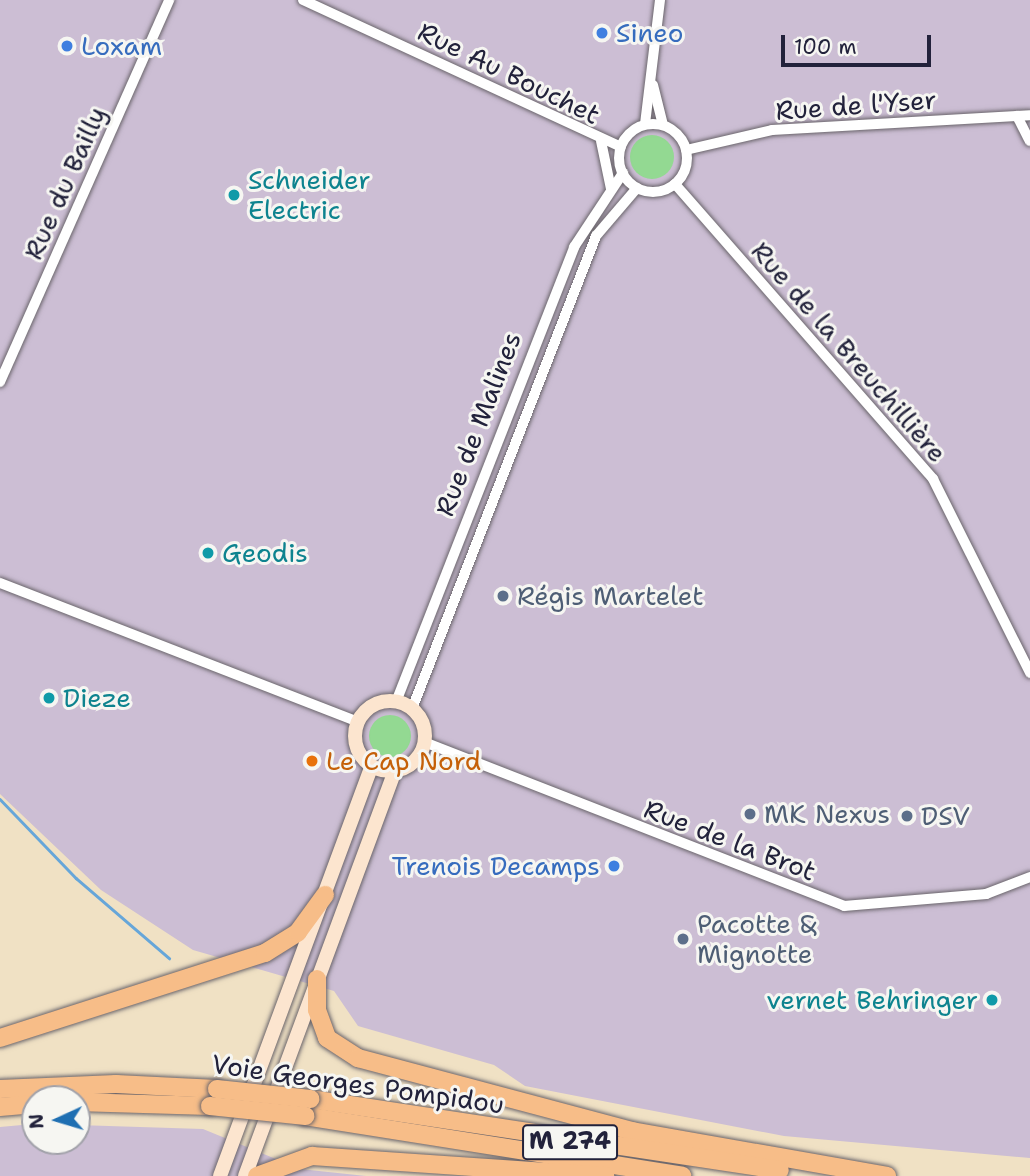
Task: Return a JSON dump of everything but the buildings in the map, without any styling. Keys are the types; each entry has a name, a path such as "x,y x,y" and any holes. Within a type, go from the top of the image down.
{"highway":[{"path":"0,1038 265,953 298,932 325,895"},
{"path":"317,979 317,1010 327,1038 358,1058 632,1130 887,1176"},
{"name":"Voie Georges Pompidou","path":"0,1090 117,1084 832,1176"},
{"name":"Voie Georges Pompidou","path":"91,1101 214,1097"},
{"path":"0,1107 21,1105"},
{"name":"Voie Georges Pompidou","path":"307,1107 682,1176"},
{"path":"257,1176 312,1156 608,1176"}],"main road":[{"path":"245,1176 395,771 417,758 424,742 412,709 396,702 373,705 358,722 358,752 372,766 395,771"},
{"path":"220,1176 372,766"}],"street":[{"name":"Rue du Bailly","path":"0,382 169,0"},
{"name":"Rue Au Bouchet","path":"303,0 601,141 621,147"},
{"path":"652,82 663,125 686,150 686,169 675,184 656,192 637,188 623,173 621,147 645,124 660,0"},
{"path":"1017,116 1030,141"},
{"name":"Rue de l'Yser","path":"686,150 772,131 1030,116"},
{"path":"645,124 663,125"},
{"path":"601,141 611,189"},
{"name":"Rue de Malines","path":"396,702 574,247 623,173"},
{"name":"Rue de la Breuchillière","path":"675,184 933,479 1030,673"},
{"name":"Rue de Malines","path":"412,709 596,236 637,188"},
{"path":"0,583 358,722"},
{"name":"Rue de la Brot","path":"424,742 844,906 986,894 1030,877"}],"shaded area":[{"path":"0,0 1030,0 1030,1158 784,1136 525,1086 494,1065 358,1026 334,991 193,950 101,890 0,794"},
{"path":"21,1125 21,1155 91,1155 91,1125 203,1129 300,1169 366,1176 0,1176 0,1127"}],"green space":[{"path":"652,135 667,142 674,157 667,172 652,179 637,172 630,157 637,142"},
{"path":"390,715 405,721 411,736 405,751 390,757 375,751 369,736 375,721"}],"waterway":[{"path":"0,799 76,878 169,958"}],"place":[{"name":"Sineo","path":"602,33"},
{"name":"Loxam","path":"67,46"},
{"name":"Schneider Electric","path":"234,195"},
{"name":"Geodis","path":"208,553"},
{"name":"Régis Martelet","path":"503,596"},
{"name":"Dieze","path":"49,698"},
{"name":"Le Cap Nord","path":"312,761"},
{"name":"MK Nexus","path":"750,814"},
{"name":"DSV","path":"907,816"},
{"name":"Trenois Decamps","path":"614,866"},
{"name":"Pacotte & Mignotte","path":"683,939"},
{"name":"vernet Behringer","path":"992,1000"}]}
